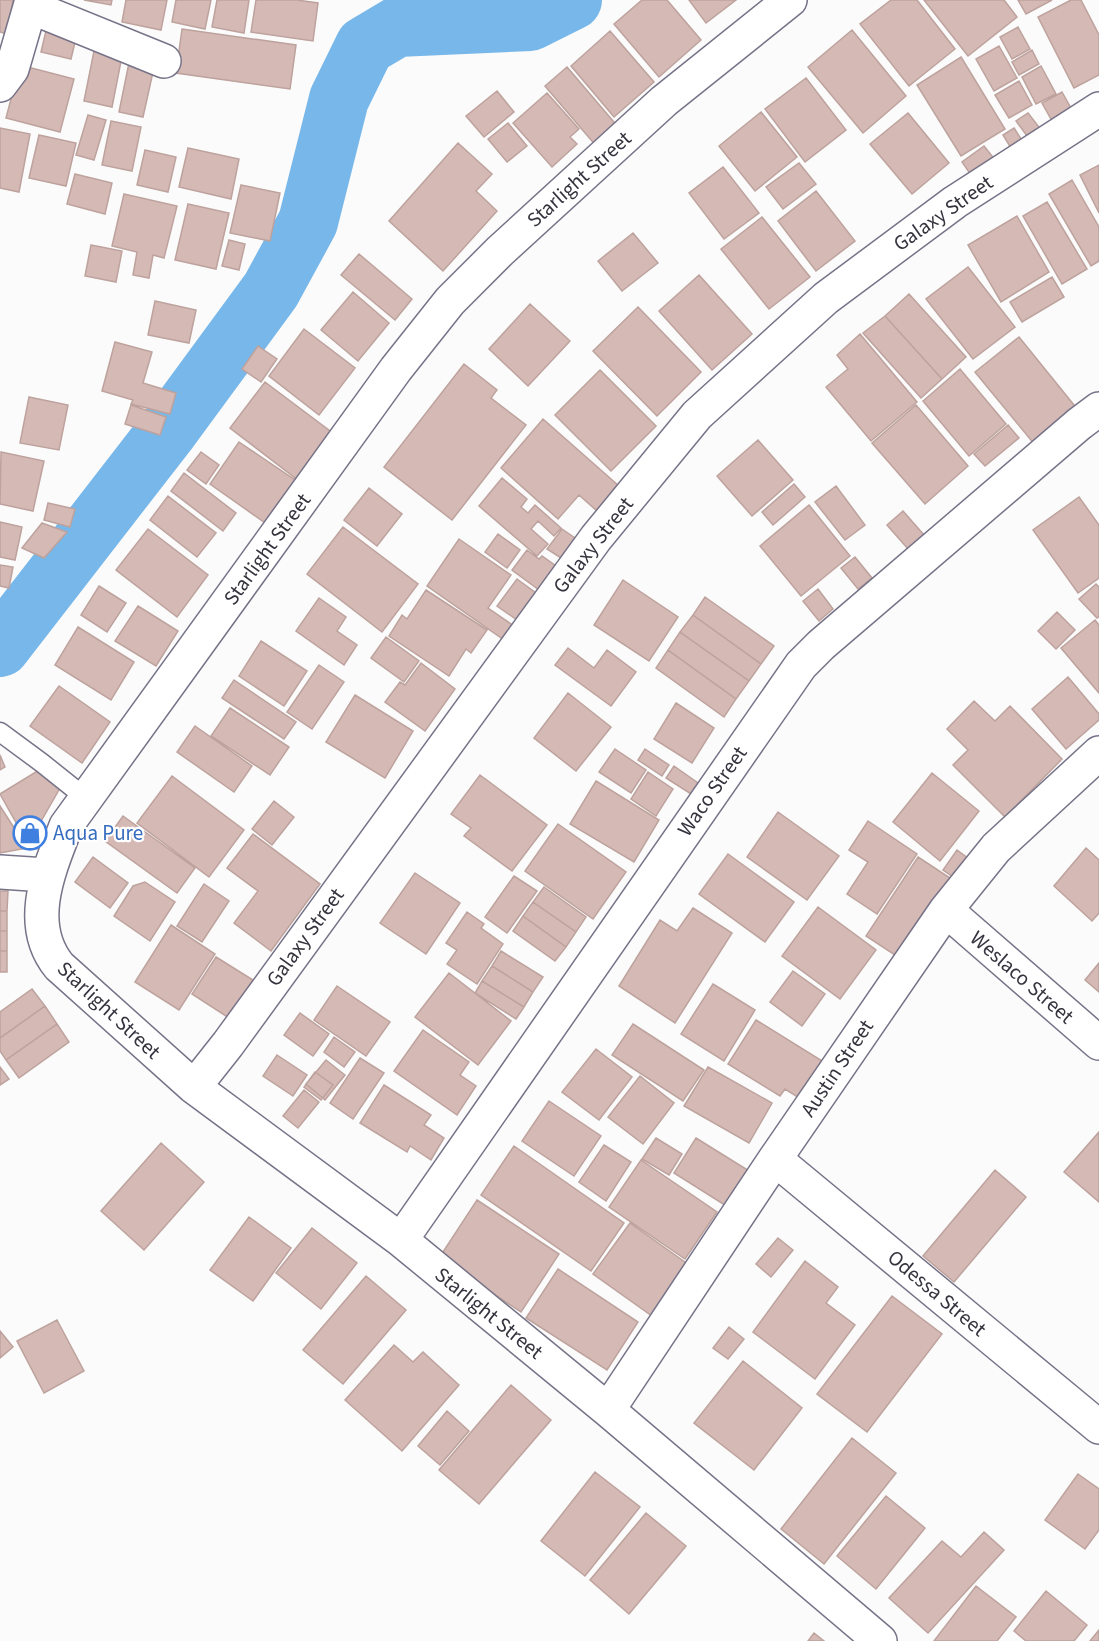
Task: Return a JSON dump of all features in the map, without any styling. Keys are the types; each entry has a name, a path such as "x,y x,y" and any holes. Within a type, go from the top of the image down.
{"street":[{"name":"Starlight Street","path":"790,0 664,101 500,251 450,301 389,378 66,826 46,875 42,901 44,933 49,954 59,966 194,1087 401,1240 608,1410 880,1641"},
{"path":"0,85 12,69 32,4 164,62"},
{"name":"Galaxy Street","path":"194,1087 596,538 697,415 826,298 956,202 1099,109"},
{"name":"Waco Street","path":"401,1240 801,665 881,593 1078,424 1099,409"},
{"name":"Austin Street","path":"608,1410 775,1159 946,910 996,848 1099,753"},
{"path":"0,872 46,875"},
{"name":"Weslaco Street","path":"946,910 1099,1043"},
{"name":"Odessa Street","path":"775,1159 1099,1427"}],"lane":[{"path":"0,732 87,799"}],"building":[{"path":"0,0 13,0 7,34 0,32"},
{"path":"84,0 112,0 111,5"},
{"path":"126,0 167,0 161,30 122,22"},
{"path":"176,0 211,0 205,29 172,22"},
{"path":"217,0 249,0 244,33 212,27"},
{"path":"256,0 297,0 318,3 313,41 251,32"},
{"path":"642,0 667,0 701,40 659,77 614,24"},
{"path":"689,0 736,0 706,23"},
{"path":"891,0 917,0 955,49 909,86 860,24"},
{"path":"924,0 1004,0 1017,17 968,56"},
{"path":"1018,0 1052,0 1026,14"},
{"path":"1071,0 1081,0 1099,35 1099,75 1074,88 1038,17"},
{"path":"1018,27 1030,49 1012,59 1000,37"},
{"path":"182,29 296,45 290,89 176,73"},
{"path":"852,30 906,96 863,133 808,67"},
{"path":"46,31 76,38 71,59 41,52"},
{"path":"610,31 654,82 614,117 571,66"},
{"path":"95,46 123,51 112,107 84,101"},
{"path":"999,46 1017,78 994,91 976,59"},
{"path":"1032,50 1039,64 1019,75 1012,62"},
{"path":"961,57 1005,129 961,156 917,85"},
{"path":"130,58 155,63 143,117 119,112"},
{"path":"20,65 74,79 60,132 6,118"},
{"path":"1041,66 1056,94 1036,104 1022,77"},
{"path":"567,67 619,128 597,147 545,86"},
{"path":"806,78 846,130 805,162 765,109"},
{"path":"1019,81 1032,105 1009,118 995,95"},
{"path":"497,91 514,112 484,137 466,116"},
{"path":"1062,92 1076,117 1056,128 1042,103"},
{"path":"547,93 579,129 570,137 577,144 552,167 513,123"},
{"path":"761,112 797,157 755,191 719,146"},
{"path":"908,113 949,163 912,194 870,144"},
{"path":"1028,113 1042,131 1030,140 1016,121"},
{"path":"88,115 106,120 94,160 76,155"},
{"path":"111,121 141,127 132,171 102,165"},
{"path":"508,123 527,146 507,162 488,139"},
{"path":"0,128 30,134 19,192 0,188"},
{"path":"1014,128 1025,145 1014,153 1003,135"},
{"path":"39,135 76,143 66,186 29,178"},
{"path":"458,143 492,174 476,191 497,211 443,271 389,221"},
{"path":"984,146 996,161 973,178 962,162"},
{"path":"188,148 239,159 231,199 179,187"},
{"path":"145,150 176,157 168,192 137,185"},
{"path":"799,163 816,184 783,209 766,187"},
{"path":"1099,165 1099,213 1080,175"},
{"path":"723,167 759,213 724,239 689,193"},
{"path":"75,174 112,183 105,214 67,204"},
{"path":"1072,180 1099,227 1099,261 1091,266 1049,194"},
{"path":"241,185 280,193 270,241 230,233"},
{"path":"816,191 855,241 816,271 778,221"},
{"path":"124,194 177,206 164,258 153,255 149,278 133,275 137,252 112,246"},
{"path":"1047,202 1087,269 1062,284 1023,216"},
{"path":"188,204 229,213 216,269 175,260"},
{"path":"1017,216 1049,272 1001,302 968,245"},
{"path":"762,217 810,277 769,309 721,249"},
{"path":"633,233 658,263 622,291 598,261"},
{"path":"229,240 245,244 239,270 222,266"},
{"path":"91,245 122,251 116,282 85,276"},
{"path":"359,254 412,299 395,320 341,275"},
{"path":"968,267 1015,327 973,359 926,299"},
{"path":"699,275 752,334 712,370 659,311"},
{"path":"1052,277 1064,297 1022,322 1010,302"},
{"path":"353,292 389,323 358,361 321,330"},
{"path":"909,294 966,357 942,379 885,316"},
{"path":"155,301 196,310 189,343 148,335"},
{"path":"530,304 570,341 528,386 489,349"},
{"path":"638,307 701,372 657,416 593,351"},
{"path":"885,316 942,379 921,398 863,333"},
{"path":"304,329 355,368 319,415 269,376"},
{"path":"860,334 917,402 871,441 826,387 848,369 837,355"},
{"path":"1019,337 1078,410 1035,445 975,372"},
{"path":"115,342 152,352 143,383 176,393 170,414 131,404 133,400 102,391"},
{"path":"258,346 277,359 261,382 242,369"},
{"path":"464,364 497,390 491,398 526,425 452,520 384,467"},
{"path":"960,369 1006,424 969,456 923,401"},
{"path":"600,370 656,426 611,471 555,415"},
{"path":"265,382 334,434 299,481 230,428"},
{"path":"29,397 68,405 59,450 20,443"},
{"path":"131,405 166,417 160,435 125,424"},
{"path":"916,405 968,466 925,504 872,443"},
{"path":"543,419 619,486 597,511 579,495 558,519 501,468"},
{"path":"1008,425 1019,438 985,466 974,454"},
{"path":"758,440 793,480 752,516 717,476"},
{"path":"239,442 298,482 268,525 210,484"},
{"path":"1,452 44,461 33,511 0,504"},
{"path":"201,452 219,465 206,484 187,470"},
{"path":"184,473 236,513 223,531 171,491"},
{"path":"502,478 527,499 521,507 528,513 535,505 561,528 554,536 538,521 531,529 548,544 537,556 479,506"},
{"path":"794,484 805,497 773,525 762,512"},
{"path":"836,486 865,525 845,540 815,502"},
{"path":"369,488 402,514 377,546 344,520"},
{"path":"168,496 216,533 197,557 150,520"},
{"path":"1079,497 1099,525 1099,578 1078,593 1033,530"},
{"path":"48,503 75,509 70,527 44,520"},
{"path":"809,505 850,556 801,596 760,546"},
{"path":"903,511 924,535 908,549 887,525"},
{"path":"0,522 22,527 15,560 0,557"},
{"path":"42,523 67,532 44,558 22,548"},
{"path":"343,527 418,584 382,632 307,574"},
{"path":"148,529 208,575 177,617 116,570"},
{"path":"562,529 575,538 561,558 547,549"},
{"path":"498,534 520,550 507,568 485,552"},
{"path":"459,539 511,575 488,608 514,626 504,640 427,586"},
{"path":"527,550 539,559 542,556 556,566 539,590 512,570"},
{"path":"855,557 872,578 858,589 841,568"},
{"path":"0,565 13,567 9,588 0,586"},
{"path":"517,579 536,593 517,620 497,606"},
{"path":"623,580 678,617 649,661 594,625"},
{"path":"1096,584 1099,587 1099,617 1097,618 1079,599"},
{"path":"99,586 126,603 107,632 81,615"},
{"path":"818,589 833,609 819,621 803,601"},
{"path":"426,590 487,630 471,653 466,649 449,676 389,636 402,615 407,619"},
{"path":"705,597 774,646 761,664 693,615"},
{"path":"319,598 346,617 337,631 357,645 344,665 296,631"},
{"path":"138,606 178,631 156,666 115,641"},
{"path":"1057,612 1075,630 1056,649 1038,631"},
{"path":"693,615 761,664 749,681 680,632"},
{"path":"1095,620 1099,625 1099,693 1061,648"},
{"path":"78,627 134,662 111,700 55,665"},
{"path":"680,632 749,681 736,699 668,650"},
{"path":"386,637 419,661 404,682 371,658"},
{"path":"261,641 307,671 284,706 239,676"},
{"path":"568,648 594,668 607,650 636,672 611,706 555,665"},
{"path":"668,650 736,699 724,717 656,668"},
{"path":"421,663 455,689 425,731 385,702 400,682 405,685"},
{"path":"319,665 344,682 312,729 287,712"},
{"path":"1068,677 1099,714 1099,720 1066,749 1032,709"},
{"path":"234,680 296,722 284,739 222,698"},
{"path":"59,686 110,722 82,763 30,726"},
{"path":"568,693 611,727 576,771 534,738"},
{"path":"355,695 413,731 385,778 326,742"},
{"path":"974,701 995,721 1010,706 1062,759 1005,817 953,765 968,750 947,729"},
{"path":"676,703 714,728 692,763 654,739"},
{"path":"230,708 289,747 270,775 211,736"},
{"path":"195,726 252,766 234,792 177,752"},
{"path":"615,749 646,770 631,793 599,772"},
{"path":"645,749 669,765 662,776 638,760"},
{"path":"0,755 5,767 0,770"},
{"path":"674,766 698,783 691,794 666,778"},
{"path":"44,767 60,788 28,844 0,794"},
{"path":"648,772 673,789 656,816 631,799"},
{"path":"932,773 979,811 940,861 893,822"},
{"path":"480,775 547,825 512,871 464,836 471,828 451,814"},
{"path":"172,776 244,830 209,877 137,823"},
{"path":"596,781 659,820 634,862 570,824"},
{"path":"274,801 294,817 272,845 252,829"},
{"path":"0,806 27,848 0,853"},
{"path":"778,812 839,856 807,900 747,857"},
{"path":"123,816 195,868 177,893 105,841"},
{"path":"868,821 917,854 877,914 847,894 868,862 849,850"},
{"path":"558,824 626,872 593,919 525,871"},
{"path":"253,834 320,884 271,951 234,923 258,891 227,868"},
{"path":"1086,848 1099,860 1099,913 1092,921 1054,886"},
{"path":"957,850 972,861 959,881 943,870"},
{"path":"728,854 794,902 765,942 699,894"},
{"path":"93,857 128,883 110,908 75,882"},
{"path":"918,857 953,880 901,959 866,936"},
{"path":"415,873 460,903 426,954 380,923"},
{"path":"514,876 537,891 507,933 485,917"},
{"path":"145,882 175,902 150,941 114,916 133,886"},
{"path":"204,884 229,901 202,942 177,926"},
{"path":"544,887 586,917 576,932 533,902"},
{"path":"0,891 8,891 7,911 0,911"},
{"path":"533,902 576,932 566,947 523,916"},
{"path":"818,907 876,950 840,999 782,956"},
{"path":"693,908 732,933 675,1023 619,986 660,920 677,931"},
{"path":"0,911 7,911 7,931 0,931"},
{"path":"467,912 484,924 481,928 503,944 477,984 447,964 457,950 446,943"},
{"path":"523,916 566,947 555,961 513,931"},
{"path":"171,925 215,954 179,1010 135,982"},
{"path":"0,931 7,931 7,951 0,951"},
{"path":"0,951 7,951 7,972 0,972"},
{"path":"501,951 543,977 533,992 492,966"},
{"path":"216,957 253,980 229,1018 192,994"},
{"path":"1099,963 1099,992 1085,980"},
{"path":"492,966 533,992 524,1007 482,981"},
{"path":"793,971 825,994 802,1026 770,1002"},
{"path":"449,973 511,1021 478,1065 415,1017"},
{"path":"482,981 524,1007 516,1019 475,993"},
{"path":"713,984 755,1010 724,1061 681,1034"},
{"path":"337,986 390,1022 366,1056 314,1020"},
{"path":"32,989 45,1006 0,1038 0,1012"},
{"path":"45,1006 57,1024 6,1060 0,1051 0,1038"},
{"path":"300,1013 329,1034 313,1056 284,1035"},
{"path":"756,1020 827,1064 804,1101 785,1089 780,1096 728,1064"},
{"path":"57,1024 69,1042 19,1078 6,1060"},
{"path":"633,1024 704,1070 683,1101 612,1055"},
{"path":"423,1030 469,1062 460,1075 476,1086 457,1115 394,1071"},
{"path":"334,1037 355,1052 344,1067 324,1052"},
{"path":"596,1049 632,1077 599,1120 562,1092"},
{"path":"277,1055 307,1075 293,1096 263,1076"},
{"path":"360,1058 384,1073 353,1119 330,1103"},
{"path":"326,1060 345,1075 325,1100 306,1084"},
{"path":"0,1067 9,1079 0,1085"},
{"path":"708,1067 772,1103 749,1143 684,1106"},
{"path":"315,1072 333,1085 321,1100 304,1087"},
{"path":"640,1076 674,1103 643,1144 608,1117"},
{"path":"384,1085 431,1115 424,1125 444,1138 431,1160 410,1146 407,1152 360,1123"},
{"path":"304,1090 319,1102 298,1128 283,1116"},
{"path":"549,1101 601,1136 574,1176 522,1141"},
{"path":"1099,1132 1099,1202 1064,1172"},
{"path":"656,1138 682,1154 669,1175 642,1159"},
{"path":"696,1138 754,1174 731,1209 674,1173"},
{"path":"161,1143 204,1182 144,1250 101,1211"},
{"path":"604,1145 631,1162 606,1201 579,1182"},
{"path":"514,1146 624,1223 591,1271 481,1195"},
{"path":"641,1160 717,1212 685,1259 609,1207"},
{"path":"995,1170 1026,1197 954,1282 923,1256"},
{"path":"477,1200 559,1254 521,1312 439,1258"},
{"path":"249,1217 291,1248 253,1301 210,1270"},
{"path":"630,1223 696,1270 659,1321 593,1274"},
{"path":"312,1228 357,1263 321,1309 276,1273"},
{"path":"778,1238 793,1250 771,1277 756,1264"},
{"path":"805,1261 838,1287 826,1303 855,1325 815,1379 753,1332"},
{"path":"558,1269 638,1322 607,1370 526,1318"},
{"path":"366,1276 406,1310 343,1384 303,1350"},
{"path":"892,1296 942,1334 867,1432 817,1394"},
{"path":"57,1320 84,1371 44,1393 17,1341"},
{"path":"729,1327 744,1339 728,1359 713,1348"},
{"path":"0,1331 13,1347 0,1358"},
{"path":"394,1345 413,1362 423,1352 459,1385 402,1451 345,1400"},
{"path":"743,1361 802,1408 754,1470 694,1423"},
{"path":"511,1385 551,1420 479,1504 439,1470"},
{"path":"447,1411 469,1431 440,1465 418,1446"},
{"path":"852,1438 896,1473 824,1564 781,1529"},
{"path":"595,1472 640,1507 585,1576 541,1541"},
{"path":"1078,1474 1099,1489 1099,1530 1085,1549 1045,1520"},
{"path":"886,1496 925,1528 876,1589 837,1556"},
{"path":"646,1513 686,1546 629,1614 590,1580"},
{"path":"984,1532 1004,1550 928,1633 889,1598 942,1541 961,1557"},
{"path":"976,1586 1016,1617 997,1641 934,1641"},
{"path":"1046,1591 1087,1625 1074,1641 1026,1641 1014,1631"},
{"path":"1099,1630 1099,1641 1090,1641"},
{"path":"814,1633 824,1641 808,1641"}],"waterway":[{"path":"0,647 169,429 271,290 308,222 339,99 365,46 397,27 530,21 572,0"}],"place":[{"name":"Aqua Pure","path":"30,833"}]}
